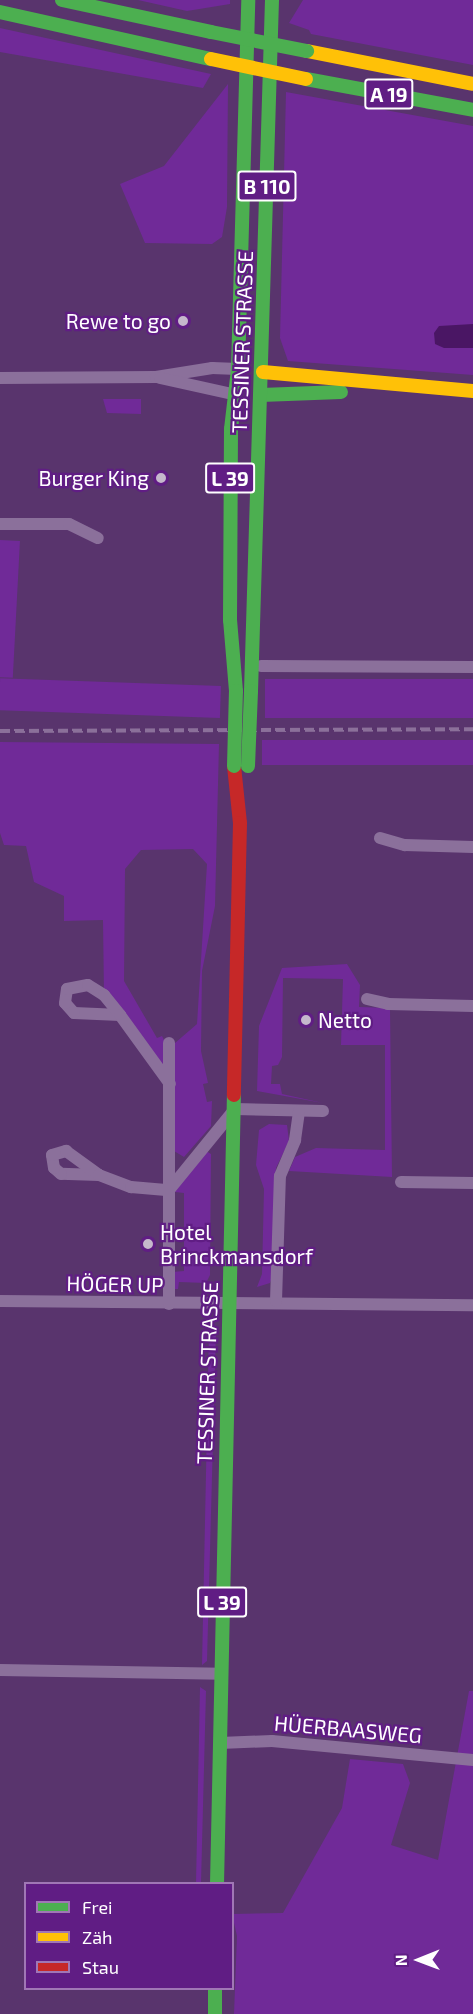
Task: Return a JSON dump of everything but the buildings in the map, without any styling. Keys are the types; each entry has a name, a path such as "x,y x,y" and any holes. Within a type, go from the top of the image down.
{"main road":[{"name":"A 19","path":"62,0 473,84"},
{"name":"TESSINER STRASSE","path":"241,766 231,620 232,394 238,369 248,0"},
{"name":"TESSINER STRASSE","path":"217,1882 240,791 251,691 263,372 272,0"},
{"name":"A 19","path":"0,12 306,79 473,110"},
{"path":"238,369 443,390"},
{"path":"232,394 473,391"},
{"path":"214,2014 215,1990"}],"street":[{"path":"0,378 156,377 212,368 238,369"},
{"path":"156,377 232,394"},
{"path":"0,524 69,524 98,538"},
{"path":"261,666 473,667"},
{"path":"380,838 405,845 473,847"},
{"path":"367,999 388,1004 473,1006"},
{"path":"120,1015 170,1084"},
{"path":"169,1304 170,1043"},
{"path":"169,1190 235,1109 322,1111"},
{"path":"276,1301 280,1176 295,1140 299,1111"},
{"path":"99,1175 130,1187 169,1190"},
{"path":"401,1182 473,1183"},
{"name":"HÖGER UP","path":"0,1301 169,1304 276,1301 473,1305"},
{"path":"0,1670 221,1674"},
{"name":"HÜERBAASWEG","path":"220,1743 272,1741 473,1760"}],"shaded area":[{"path":"138,0 230,0 230,4 187,11"},
{"path":"303,0 473,0 473,65 311,34 309,30 289,23"},
{"path":"0,28 211,74 203,88 0,52"},
{"path":"228,84 227,207 222,237 212,244 145,243 120,184 164,166"},
{"path":"286,92 473,126 473,375 288,361 280,338"},
{"path":"473,324 473,348 444,348 435,344 434,333 439,326"},
{"path":"103,399 141,399 141,414 107,413"},
{"path":"0,540 20,541 13,678 0,677"},
{"path":"0,678 221,686 220,718 0,710"},
{"path":"265,679 473,679 473,718 265,718"},
{"path":"262,740 473,740 473,765 262,765"},
{"path":"0,742 219,744 215,906 202,971 201,1051 208,1083 203,1084 207,1102 212,1101 211,1126 184,1157 174,1151 175,1043 197,1024 207,864 193,849 141,850 125,869 124,981 157,1038 162,1036 166,1044 170,1084 104,995 103,920 64,921 64,896 34,882 26,846 4,845 0,833"},
{"path":"347,964 360,985 359,1007 390,1008 392,1177 289,1171 295,1157 316,1148 385,1150 385,1045 341,1045 343,979 283,978 282,1057 278,1065 272,1066 271,1084 280,1084 282,1094 323,1103 257,1091 259,1026 282,968"},
{"path":"269,1124 287,1125 289,1141 276,1168 272,1277 270,1283 257,1287 262,1274 264,1189 256,1165 259,1130"},
{"path":"206,1151 211,1154 210,1275 206,1283 179,1282 178,1289 172,1289 172,1272 184,1271 184,1193 175,1192 177,1185"},
{"path":"209,1329 216,1329 207,1661 202,1665"},
{"path":"200,1687 206,1691 201,1882 196,1882"},
{"path":"469,1691 473,1691 473,2014 234,2014 237,1936 234,1914 283,1913 342,1808 350,1759 403,1764 410,1783 391,1845 438,1860"}],"railway":[{"path":"0,731 473,729"}],"traffic: fast":[{"path":"62,0 211,32"},
{"path":"236,691 230,620 231,429 238,369 248,0"},
{"path":"251,691 272,0"},
{"path":"0,12 211,59"},
{"path":"211,32 307,51"},
{"path":"306,79 473,110"},
{"path":"261,395 341,392"},
{"path":"234,766 236,691"},
{"path":"248,766 251,691"},
{"path":"217,1882 234,1095"},
{"path":"215,1990 215,2014"}],"traffic: slow":[{"path":"307,51 473,84"},
{"path":"211,59 306,79"},
{"path":"263,372 473,391"}],"traffic: jam":[{"path":"234,766 240,823 234,1095"}],"place":[{"name":"Rewe to go","path":"183,321"},
{"name":"Burger King","path":"161,478"},
{"name":"Netto","path":"306,1020"},
{"name":"Hotel Brinckmansdorf","path":"148,1244"}]}
